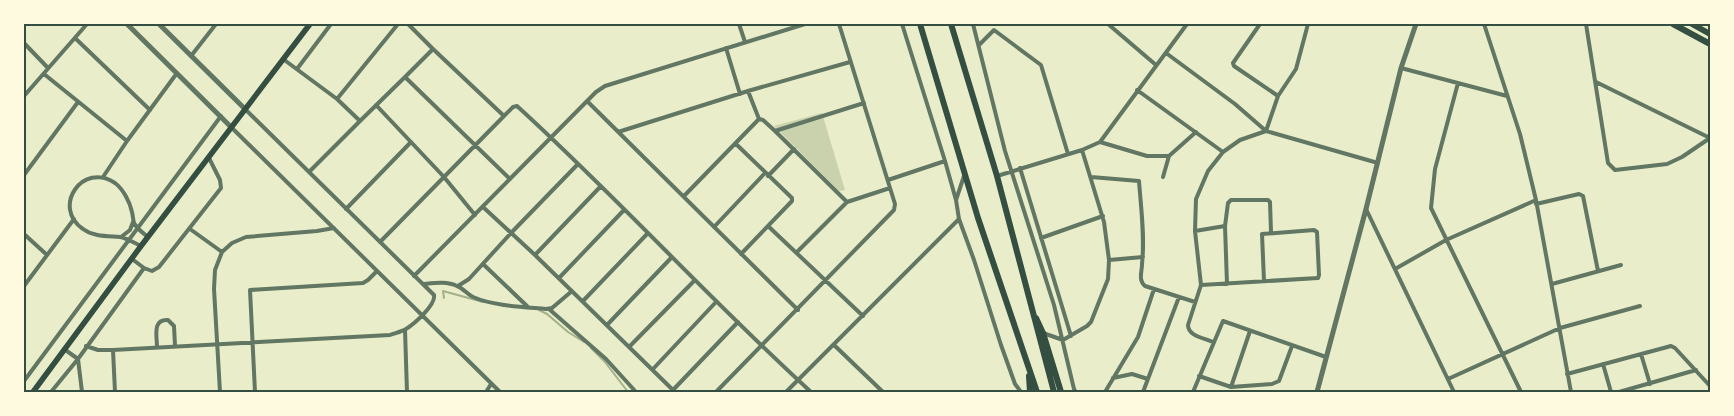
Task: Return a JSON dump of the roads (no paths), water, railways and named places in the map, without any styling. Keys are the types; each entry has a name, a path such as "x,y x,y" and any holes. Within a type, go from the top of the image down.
{"main road":[{"path":"33,392 131,259 310,24"},
{"path":"920,24 965,174 1037,392"},
{"path":"950,24 997,176 1054,392"},
{"path":"1673,24 1710,44"},
{"path":"1692,24 1708,30"},
{"path":"1031,308 1043,333 1061,392"},
{"path":"1029,368 1030,392"}],"street":[{"path":"24,96 87,24"},
{"path":"127,24 500,392"},
{"path":"86,346 98,350 113,350 390,335 405,330 433,302 434,295 159,24"},
{"path":"191,56 216,24"},
{"path":"297,69 331,24"},
{"path":"337,100 398,24"},
{"path":"408,24 504,116"},
{"path":"739,24 745,42"},
{"path":"414,276 587,101 605,86 805,24"},
{"path":"716,392 894,210 895,204 888,180 839,24"},
{"path":"902,24 945,161 956,200 959,219 1009,368 1015,384 1021,392"},
{"path":"973,24 1005,151 1054,305 1076,392"},
{"path":"1110,24 1156,65"},
{"path":"997,176 1082,150 1100,142 1187,24"},
{"path":"1260,24 1233,63 1234,66 1278,96"},
{"path":"1266,131 1278,96 1296,70 1308,24"},
{"path":"1317,392 1378,163 1401,68 1416,24"},
{"path":"1484,24 1520,134 1536,202 1571,392"},
{"path":"1586,24 1608,163 1615,170 1667,164 1682,157 1710,138 1596,82"},
{"path":"979,46 994,30 1041,66 1068,154"},
{"path":"75,38 150,110"},
{"path":"24,43 48,68"},
{"path":"726,48 740,94"},
{"path":"309,172 433,49"},
{"path":"1166,53 1235,104 1266,131 1378,163"},
{"path":"283,60 337,100 360,121"},
{"path":"618,132 748,91 850,62"},
{"path":"1401,68 1507,96"},
{"path":"104,177 127,141 177,73"},
{"path":"44,74 127,141"},
{"path":"405,77 510,179"},
{"path":"1458,82 1435,170 1431,208 1521,392"},
{"path":"1137,90 1223,152"},
{"path":"748,91 759,119 763,120 775,131 847,202"},
{"path":"587,101 798,310"},
{"path":"24,175 78,102"},
{"path":"775,131 864,103"},
{"path":"376,105 444,177 475,215"},
{"path":"380,242 513,107 518,106 552,137 716,302 811,392"},
{"path":"24,381 221,116"},
{"path":"684,196 759,119"},
{"path":"1213,342 1190,333 1188,330 1201,285 1195,231 1196,199 1208,171 1223,152 1240,140 1266,131"},
{"path":"1163,177 1169,156 1196,132"},
{"path":"346,209 411,142"},
{"path":"1100,142 1147,156 1169,156"},
{"path":"736,144 792,198 792,201 741,254"},
{"path":"714,227 794,149"},
{"path":"1043,333 1063,340 1088,326 1108,279 1109,260 1103,216 1082,150"},
{"path":"131,259 152,271 160,268 221,188 220,180 209,158"},
{"path":"888,180 945,161"},
{"path":"458,286 469,279 578,164"},
{"path":"1020,168 1070,336"},
{"path":"956,200 965,174"},
{"path":"141,246 121,238 91,234 82,228 70,211 69,201 75,190 84,180 99,176 104,177 123,190 132,210 134,222 148,237"},
{"path":"1091,177 1139,181 1143,257 1142,284 1195,302"},
{"path":"535,255 601,186"},
{"path":"797,252 847,202 890,188"},
{"path":"1395,269 1446,240 1536,202 1579,194 1583,196 1598,272"},
{"path":"1227,284 1225,226 1227,204 1229,201 1268,200 1270,202 1271,232"},
{"path":"483,207 559,278 674,391 738,322"},
{"path":"1366,209 1454,392"},
{"path":"559,278 624,210"},
{"path":"1041,238 1103,216"},
{"path":"24,286 74,219"},
{"path":"786,392 959,219"},
{"path":"121,238 130,230 134,222"},
{"path":"768,226 863,316"},
{"path":"1195,231 1225,226"},
{"path":"220,392 214,270 222,252 232,243 246,237 334,228"},
{"path":"190,229 222,252"},
{"path":"1201,285 1318,278 1317,232 1314,230 1262,234 1264,281"},
{"path":"583,302 648,233"},
{"path":"24,234 47,255"},
{"path":"1109,260 1143,257"},
{"path":"607,325 672,258"},
{"path":"483,264 528,307"},
{"path":"1552,284 1621,265"},
{"path":"51,392 78,359 144,268"},
{"path":"255,392 250,290 363,283 377,270"},
{"path":"629,347 694,280"},
{"path":"423,284 440,283 458,286 473,297 506,305 549,309 606,359 636,392"},
{"path":"1104,392 1138,336 1154,289"},
{"path":"549,309 572,291"},
{"path":"1143,392 1179,297"},
{"path":"652,369 716,302"},
{"path":"1448,379 1560,328 1640,306"},
{"path":"157,347 156,327 162,320 168,320 174,326 176,346"},
{"path":"1194,392 1213,342 1222,322 1225,321 1326,357"},
{"path":"405,330 407,392"},
{"path":"1231,387 1250,331"},
{"path":"834,345 883,392"},
{"path":"1199,376 1231,387 1272,384 1279,381 1292,346"},
{"path":"1568,374 1671,346 1710,386"},
{"path":"64,349 78,359 82,392"},
{"path":"113,350 115,392"},
{"path":"1641,354 1650,384"},
{"path":"1603,364 1611,392"},
{"path":"1619,392 1696,370"},
{"path":"1113,378 1132,374 1148,379"},
{"path":"486,392 491,384"}],"waterway":[{"path":"444,298 443,291 483,302"},
{"path":"539,310 584,342"},
{"path":"591,348 605,362 628,392"}]}
